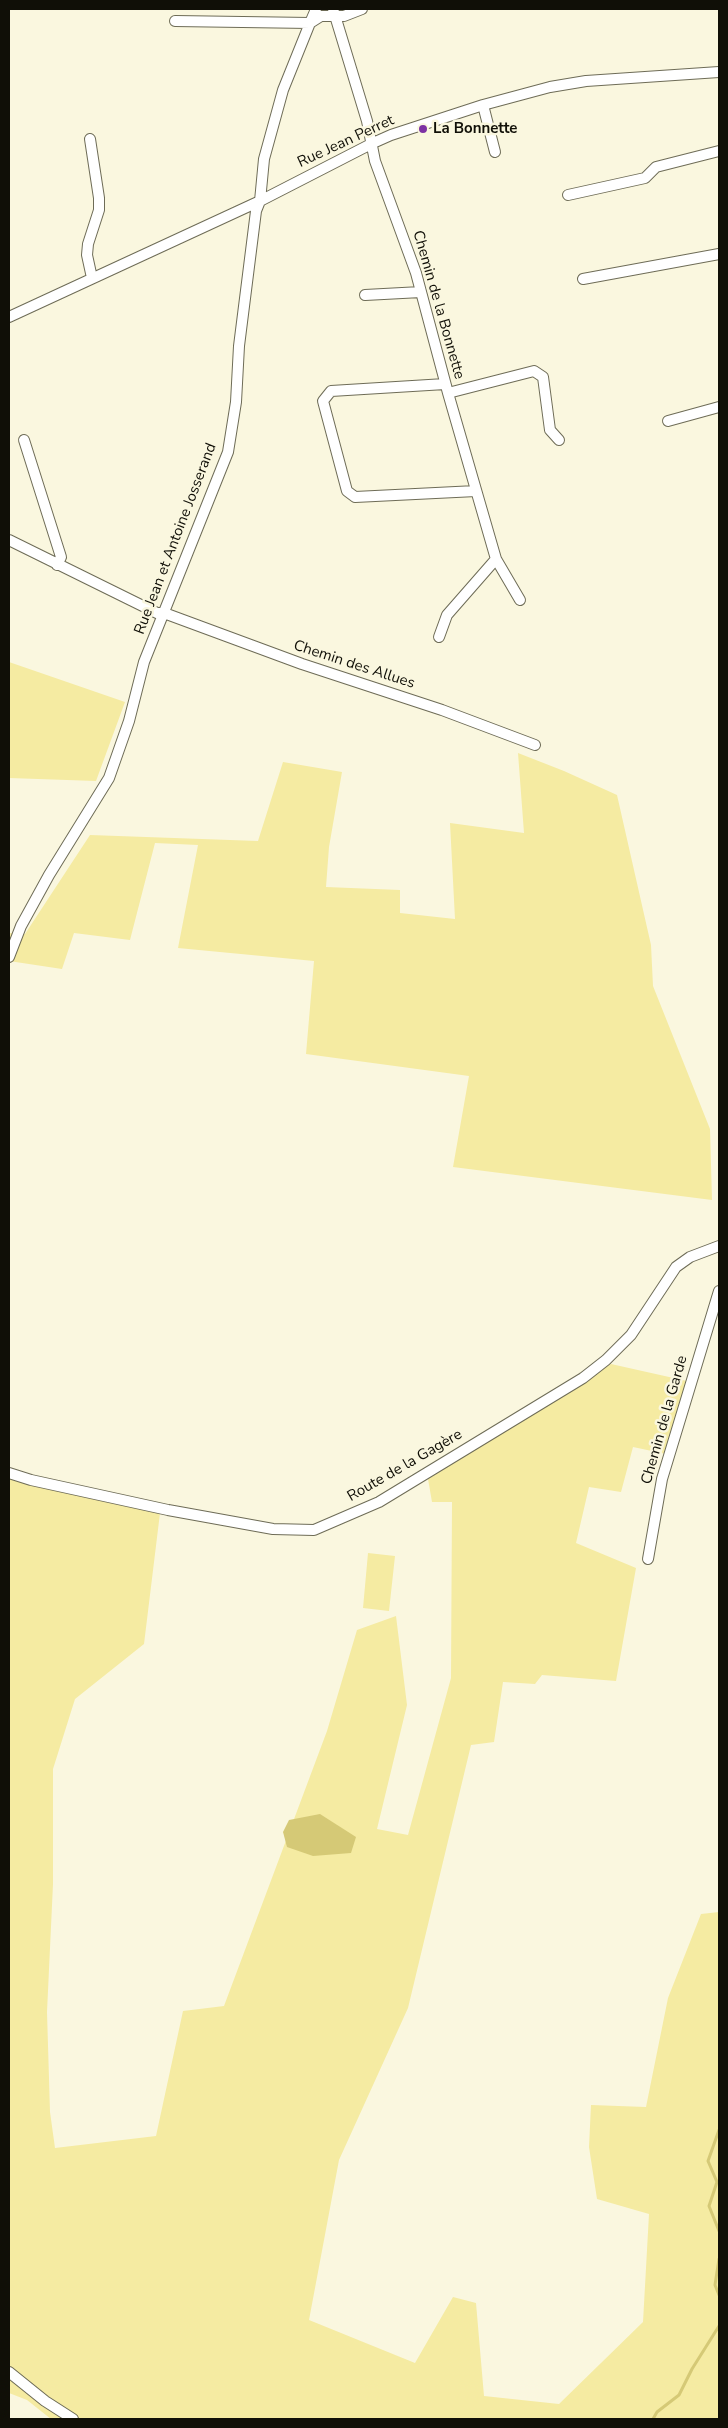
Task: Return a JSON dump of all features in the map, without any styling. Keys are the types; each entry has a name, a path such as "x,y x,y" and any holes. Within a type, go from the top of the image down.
{"street":[{"name":"Rue Jean et Antoine Josserand","path":"9,957 21,926 49,875 109,778 129,721 144,662 228,452 236,402 248,264 256,210 260,201 264,160 283,90 316,9"},
{"path":"175,21 310,23 321,16 334,12 355,13 362,9"},
{"name":"Chemin de la Bonnette","path":"334,12 373,143 375,161 421,292 496,558 520,600"},
{"name":"Rue Jean Perret","path":"9,317 260,201 373,143 483,105 550,87 586,80 719,72"},
{"path":"483,105 495,152"},
{"path":"90,139 99,204 87,255 92,278"},
{"path":"568,195 645,178 656,167 719,151"},
{"path":"583,279 719,254"},
{"path":"365,295 421,292"},
{"path":"476,491 355,497 347,491 322,401 331,391 447,389 534,371 543,377 550,430 559,440"},
{"path":"668,421 719,407"},
{"path":"24,440 61,557 57,565"},
{"name":"Chemin des Allues","path":"9,540 157,613 164,613 302,664 442,710 535,745"},
{"path":"439,637 447,615 496,558"},
{"name":"Route de la Gagère","path":"9,1473 31,1480 177,1511 273,1529 314,1530 379,1502 583,1378 606,1360 630,1335 676,1268 690,1257 719,1246"},
{"name":"Chemin de la Garde","path":"648,1559 662,1479 719,1291"},
{"path":"9,2372 45,2401 73,2419"}],"shaded area":[{"path":"9,662 125,702 96,781 9,778"},
{"path":"518,753 617,795 651,945 653,986 710,1129 712,1200 453,1167 469,1076 306,1054 314,961 178,948 198,845 155,843 130,940 74,933 62,969 9,961 9,933 25,934 90,835 258,841 283,762 342,772 329,847 326,887 400,890 400,913 455,919 450,823 524,833"},
{"path":"611,1364 687,1381 666,1454 633,1447 621,1492 589,1487 576,1543 636,1568 616,1681 542,1675 535,1684 503,1682 494,1742 471,1745 408,2008 339,2160 309,2320 415,2363 453,2297 476,2303 484,2396 559,2404 643,2322 649,2214 597,2199 589,2147 591,2105 646,2107 668,1998 701,1914 719,1912 719,2419 51,2419 27,2400 9,2393 9,1477 28,1484 160,1513 144,1644 75,1699 53,1769 53,1884 47,2012 50,2112 55,2148 156,2136 183,2011 224,2006 327,1731 357,1630 396,1616 407,1705 377,1829 408,1835 451,1678 452,1502 432,1502 428,1479"},
{"path":"368,1553 395,1556 389,1611 363,1608"},
{"path":"320,1814 356,1837 351,1853 313,1856 287,1847 283,1832 289,1820"}],"waterway":[{"path":"719,2130 708,2161 717,2182 709,2206 719,2231"},
{"path":"719,2259 715,2285 719,2295"},
{"path":"653,2419 657,2412 679,2395 692,2369 719,2326"}],"place":[{"name":"La Bonnette","path":"423,129"}]}
